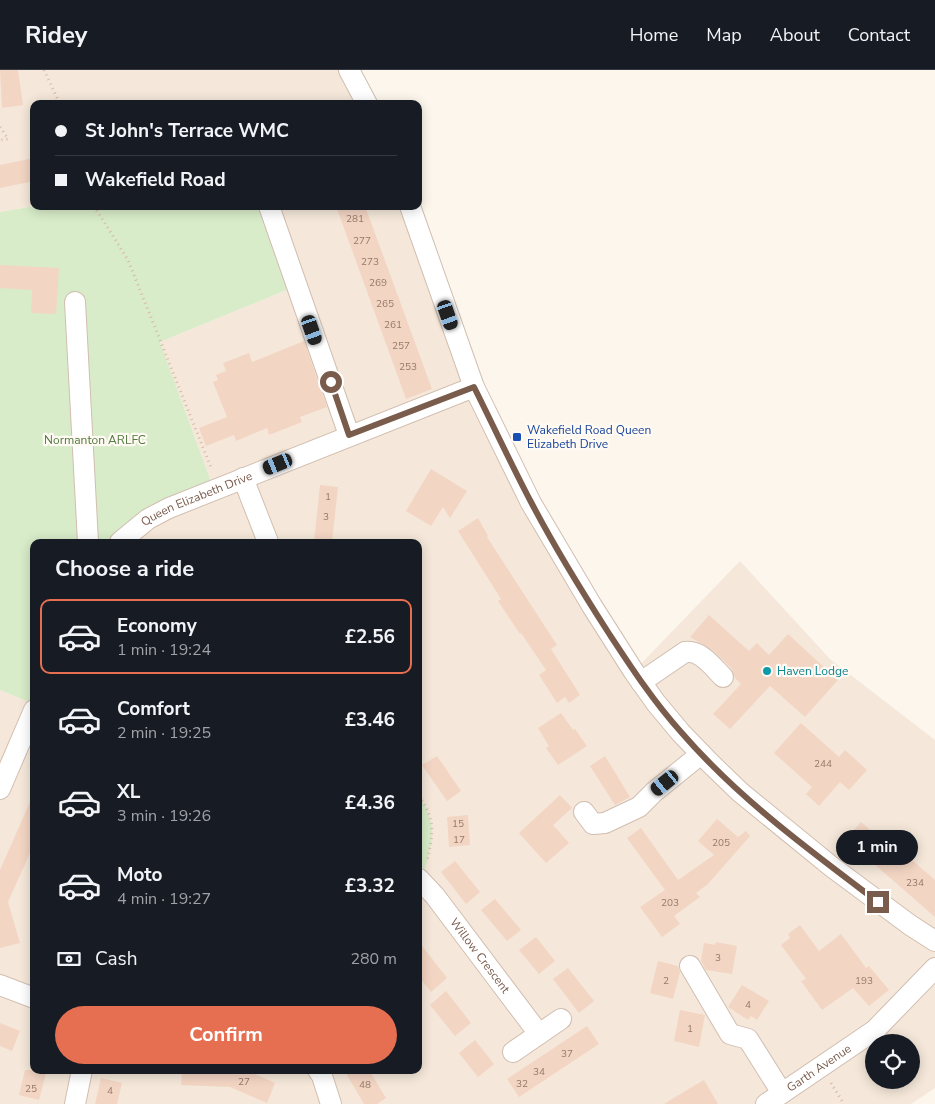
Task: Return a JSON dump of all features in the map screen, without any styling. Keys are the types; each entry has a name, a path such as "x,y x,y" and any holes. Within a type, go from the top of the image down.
{"street":[{"path":"349,70 365,100"},
{"path":"270,210 349,435"},
{"path":"411,210 474,387 531,503 592,606 656,703 701,754 740,792 832,867 910,925 935,941"},
{"path":"75,302 88,539"},
{"name":"Queen Elizabeth Drive","path":"123,539 169,508 474,387"},
{"path":"242,478 267,539"},
{"path":"641,682 685,652 693,651 701,655 723,677"},
{"path":"1,784 28,740"},
{"path":"584,812 593,824 598,824 605,823 639,807 654,792 701,754"},
{"name":"Willow Crescent","path":"422,881 539,1034"},
{"path":"690,966 730,1034 748,1039 774,1098"},
{"name":"Garth Avenue","path":"774,1098 875,1030 935,968"},
{"path":"0,985 30,996"},
{"path":"513,1052 561,1019"},
{"path":"75,1104 81,1074"},
{"path":"321,1074 331,1104"}],"path":[{"path":"44,70 58,100"},
{"path":"0,127 8,139 0,140"},
{"path":"97,210 128,260 219,488"},
{"path":"422,800 433,823 432,842 422,877"},
{"path":"821,1067 844,1104"}],"shaded area":[{"path":"0,70 349,70 365,100 30,100 30,207 0,212"},
{"path":"263,210 411,210 474,387 634,671 740,561 830,659 935,740 935,1088 911,1104 0,1104 0,690 30,702 30,1074 422,1074 422,539 125,539 214,490 160,342 289,289"}],"green space":[{"name":"Normanton ARLFC","path":"30,207 30,210 263,210 289,289 160,342 214,490 125,539 30,539 30,702 0,690 0,212"},
{"path":"422,801 426,807 432,828 430,848 422,881"}],"building":[{"path":"0,70 18,70 23,105 2,108"},
{"path":"30,159 30,182 0,188 0,165"},
{"path":"337,210 366,210 432,389 406,399"},
{"path":"0,265 59,268 56,314 31,313 32,290 0,288"},
{"path":"304,341 327,407 300,417 302,422 269,435 267,428 236,441 234,435 206,446 199,428 227,417 213,382 218,380 216,375 226,371 223,363 249,353 252,362"},
{"path":"431,469 467,491 450,518 443,507 431,526 406,511"},
{"path":"320,485 338,487 332,539 314,539"},
{"path":"478,518 487,537 557,645 551,649 580,695 569,703 565,697 557,703 539,675 546,670 498,601 501,599 458,531"},
{"name":"Haven Lodge","path":"709,615 749,651 757,643 769,655 788,634 838,680 805,717 770,686 730,729 713,714 741,684 735,678 732,669 714,651 690,637"},
{"path":"561,713 587,746 558,765 546,748 549,746 538,728"},
{"path":"801,723 839,757 845,750 867,770 849,790 840,782 819,806 806,794 812,787 774,753"},
{"path":"437,756 461,791 447,801 422,765"},
{"path":"605,756 630,797 615,805 590,766"},
{"path":"560,795 572,808 553,825 569,843 546,863 519,833"},
{"path":"30,802 30,853 8,902 20,943 0,948 0,870"},
{"path":"468,815 470,845 449,847 447,817"},
{"path":"717,819 738,837 746,831 750,836 708,884 696,893 700,897 674,916 680,924 662,937 640,907 665,890 627,838 641,828 678,880 714,855 698,841"},
{"path":"861,822 880,839 883,835 935,880 935,917 847,838"},
{"path":"455,861 480,892 466,904 441,872"},
{"path":"495,899 521,930 507,941 481,910"},
{"path":"800,925 819,951 841,934 866,968 869,966 889,990 869,1006 853,988 822,1010 801,981 806,979 781,945 790,938 788,934"},
{"path":"536,937 555,961 539,974 519,950"},
{"path":"716,942 737,946 732,974 706,970 701,961 704,943 715,945"},
{"path":"422,946 447,978 431,992 422,981"},
{"path":"658,961 678,966 680,972 673,999 650,993"},
{"path":"568,968 594,1001 579,1013 553,979"},
{"path":"742,985 769,1001 757,1020 751,1016 748,1020 728,1007"},
{"path":"446,991 471,1023 455,1036 430,1005"},
{"path":"680,1010 705,1015 699,1047 674,1041"},
{"path":"0,1023 20,1031 12,1051 0,1046"},
{"path":"587,1026 599,1044 519,1097 507,1079"},
{"path":"475,1040 494,1064 478,1077 459,1053"},
{"path":"25,1070 30,1070 30,1074 46,1074 39,1100 19,1095"},
{"path":"182,1074 255,1074 275,1083 267,1103 230,1087 181,1085"},
{"path":"346,1074 371,1074 386,1098 377,1104 364,1104"},
{"path":"101,1078 122,1083 117,1104 95,1104"},
{"path":"704,1080 718,1104 664,1104 687,1090"}],"place":[{"name":"Wakefield Road Queen Elizabeth Drive","path":"517,437"},
{"name":"Haven Lodge","path":"767,671"}],"route":[{"path":"331,382 349,435 474,387 531,503 592,606 656,703 681,733 740,792 878,902"}]}
